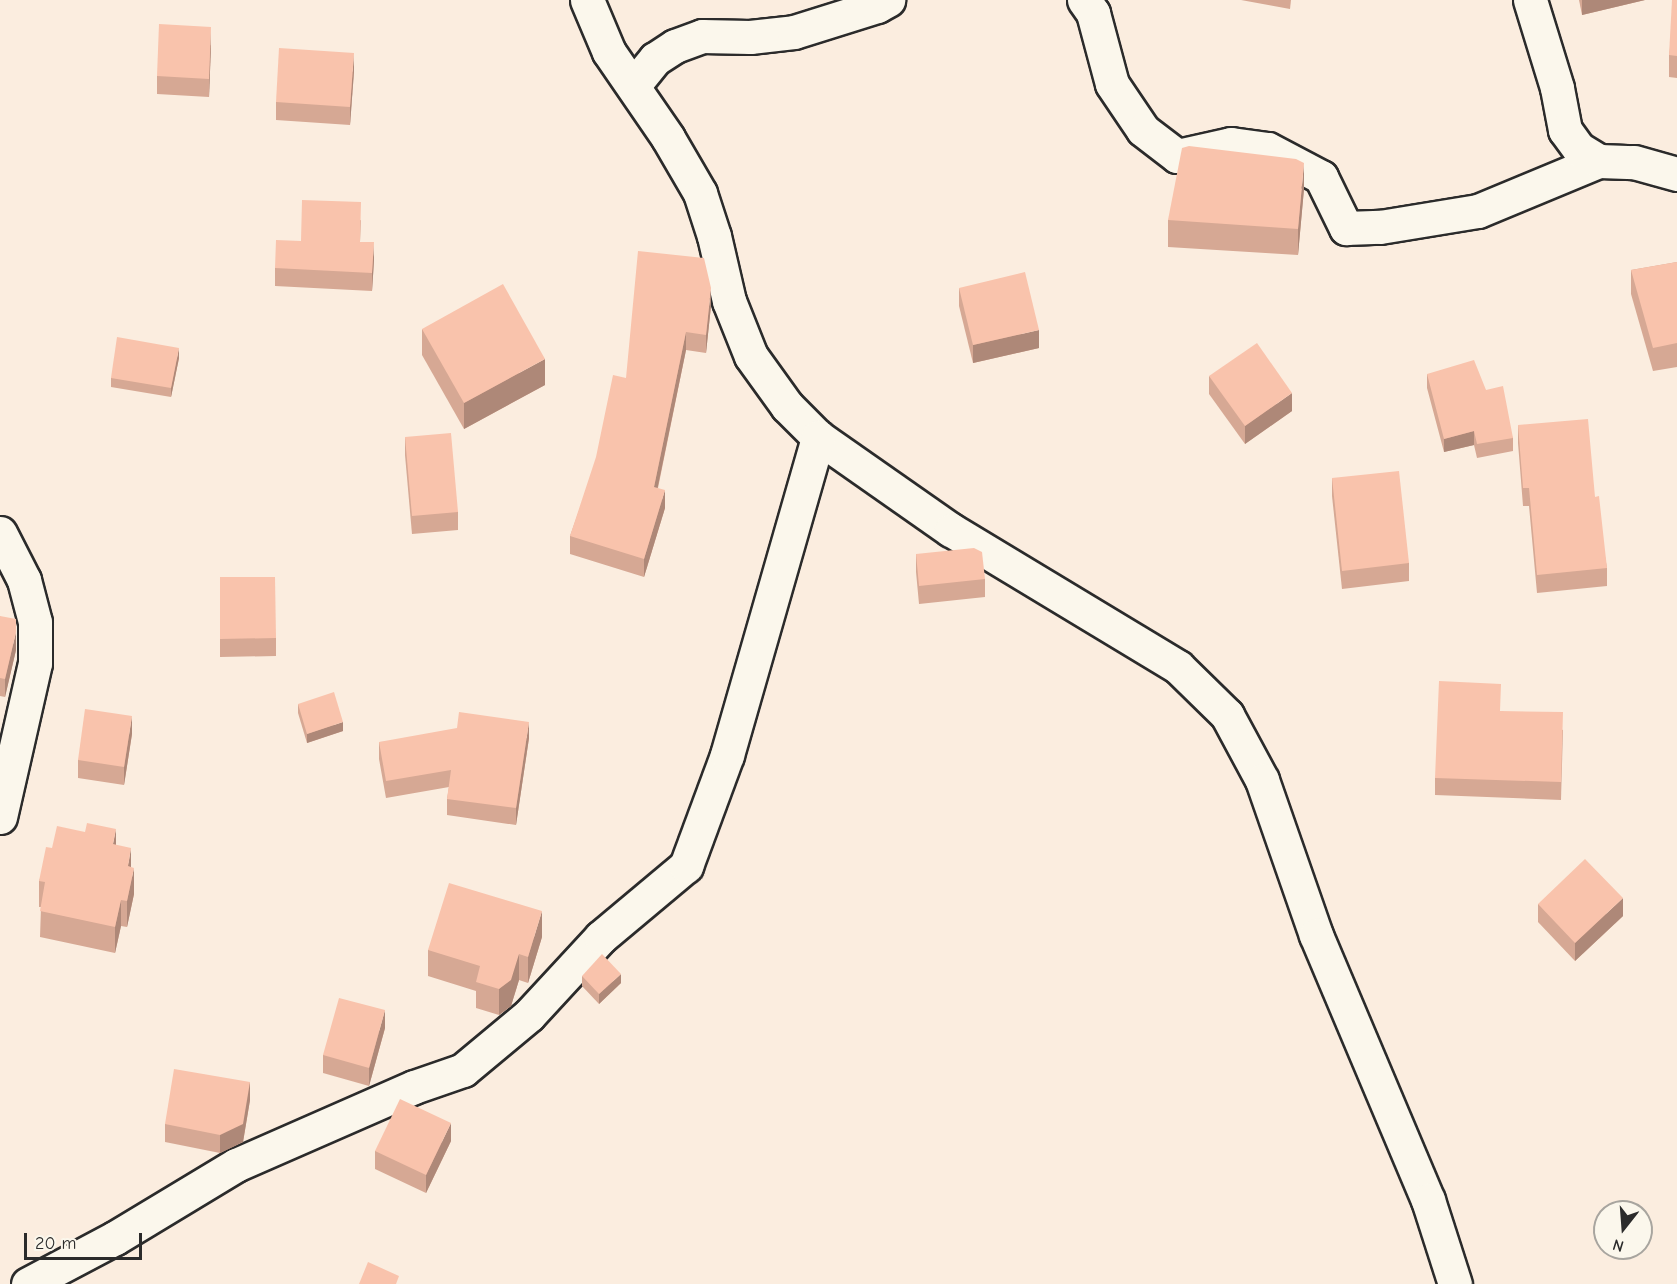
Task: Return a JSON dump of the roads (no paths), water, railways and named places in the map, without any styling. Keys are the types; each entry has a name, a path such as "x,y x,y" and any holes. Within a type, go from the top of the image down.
{"street":[{"path":"587,0 609,52 700,193 714,236 729,301 751,356 787,406 818,437 951,530 1178,667 1227,715 1262,780 1316,935 1428,1200 1455,1284"},
{"path":"633,86 655,59 675,46 702,36 750,37 794,32 877,6 888,0"},
{"path":"1530,0 1557,88 1565,129 1579,149 1599,160 1635,162 1677,174"},
{"path":"1092,4 1112,84 1143,130 1177,156 1231,144 1268,149 1321,177 1346,228 1392,225 1478,211 1599,160"},
{"path":"28,1284 115,1238 236,1165 414,1087 463,1070 529,1015 601,937 686,866 727,755 818,437"},
{"path":"0,533 12,575 35,622 35,663 0,817"}]}
